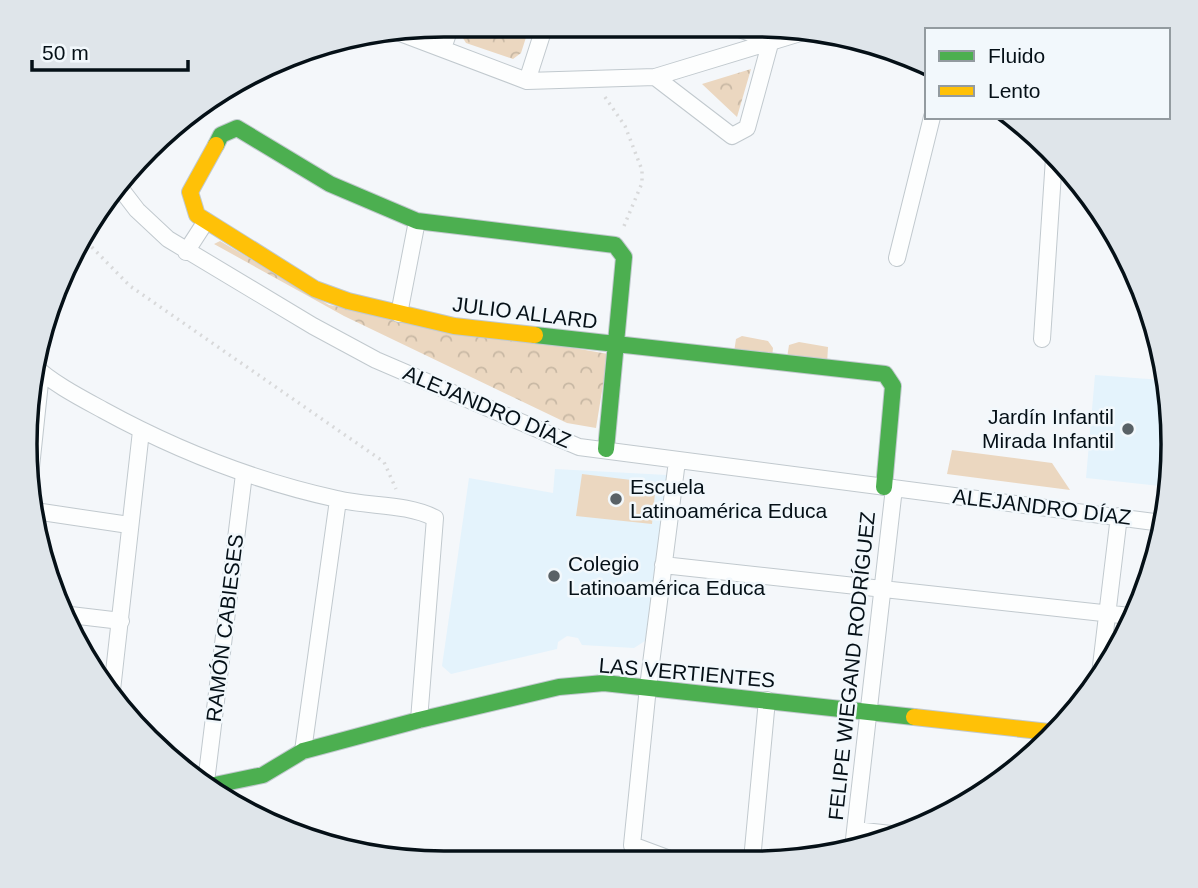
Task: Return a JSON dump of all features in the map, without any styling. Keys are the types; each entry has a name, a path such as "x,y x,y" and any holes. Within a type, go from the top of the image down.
{"street":[{"path":"443,48 447,37"},
{"path":"527,81 541,37"},
{"path":"763,37 771,40"},
{"path":"415,38 527,81 655,76 779,38"},
{"path":"655,76 732,136 747,128 771,40"},
{"path":"897,258 932,119"},
{"path":"186,252 206,221 197,215 190,192 221,135 237,128 330,184 417,221 615,245 624,257 606,449"},
{"path":"1042,339 1053,168"},
{"name":"ALEJANDRO DÍAZ","path":"124,192 152,225 186,252 376,360 538,432 579,447 1153,522"},
{"name":"JULIO ALLARD","path":"206,221 315,289 399,314 454,326 885,374 893,386"},
{"path":"399,314 417,221"},
{"path":"44,372 141,431 244,474 338,500 419,510 435,518 419,720"},
{"name":"FELIPE WIEGAND RODRÍGUEZ","path":"854,838 882,591 893,386"},
{"path":"113,681 141,431"},
{"path":"648,851 632,845 648,687 677,461"},
{"name":"RAMÓN CABIESES","path":"207,775 244,474"},
{"path":"303,751 338,500"},
{"path":"43,512 130,525"},
{"path":"1102,656 1119,516"},
{"path":"663,565 882,591 1124,614"},
{"path":"75,616 121,621"},
{"name":"LAS VERTIENTES","path":"220,784 263,775 303,751 419,720 559,687 604,683 1043,731"},
{"path":"753,851 767,700"},
{"path":"855,830 876,832"}],"path":[{"path":"597,79 608,105 625,126 642,170 642,183 615,245"},
{"path":"89,244 130,286 384,462 404,508"}],"shaded area":[{"name":"Jardín Infantil Mirada Infantil","path":"1095,375 1156,380 1161,444 1159,486 1086,478"},
{"name":"Colegio Latinoamérica Educa","path":"555,469 667,475 645,641 634,648 582,645 578,638 567,636 558,642 557,649 451,674 442,666 469,478 553,493"}],"green space":[{"path":"462,37 526,37 521,53 513,59 466,43"},
{"path":"751,69 737,117 702,84"},
{"path":"220,241 329,305 608,354 596,428 567,423 344,316 214,244"},
{"path":"742,336 768,341 773,348 772,357 734,352 736,339"},
{"path":"799,342 828,347 827,364 787,358 789,345"},
{"path":"952,450 1052,463 1070,490 947,474"},
{"name":"Escuela Latinoamérica Educa","path":"582,474 656,483 652,524 576,516"}],"traffic: fast":[{"path":"216,145 221,135 237,128 330,184 417,221 615,245 624,257 606,449"},
{"path":"535,335 885,374 893,386 884,487"},
{"path":"220,784 263,775 303,751 559,687 604,683 914,717"}],"traffic: slow":[{"path":"216,145 190,192 197,215 315,289 348,301 454,326 535,335"},
{"path":"914,717 1043,731"}],"place":[{"name":"Jardín Infantil Mirada Infantil","path":"1128,429"},
{"name":"Escuela Latinoamérica Educa","path":"616,499"},
{"name":"Colegio Latinoamérica Educa","path":"554,576"}]}
